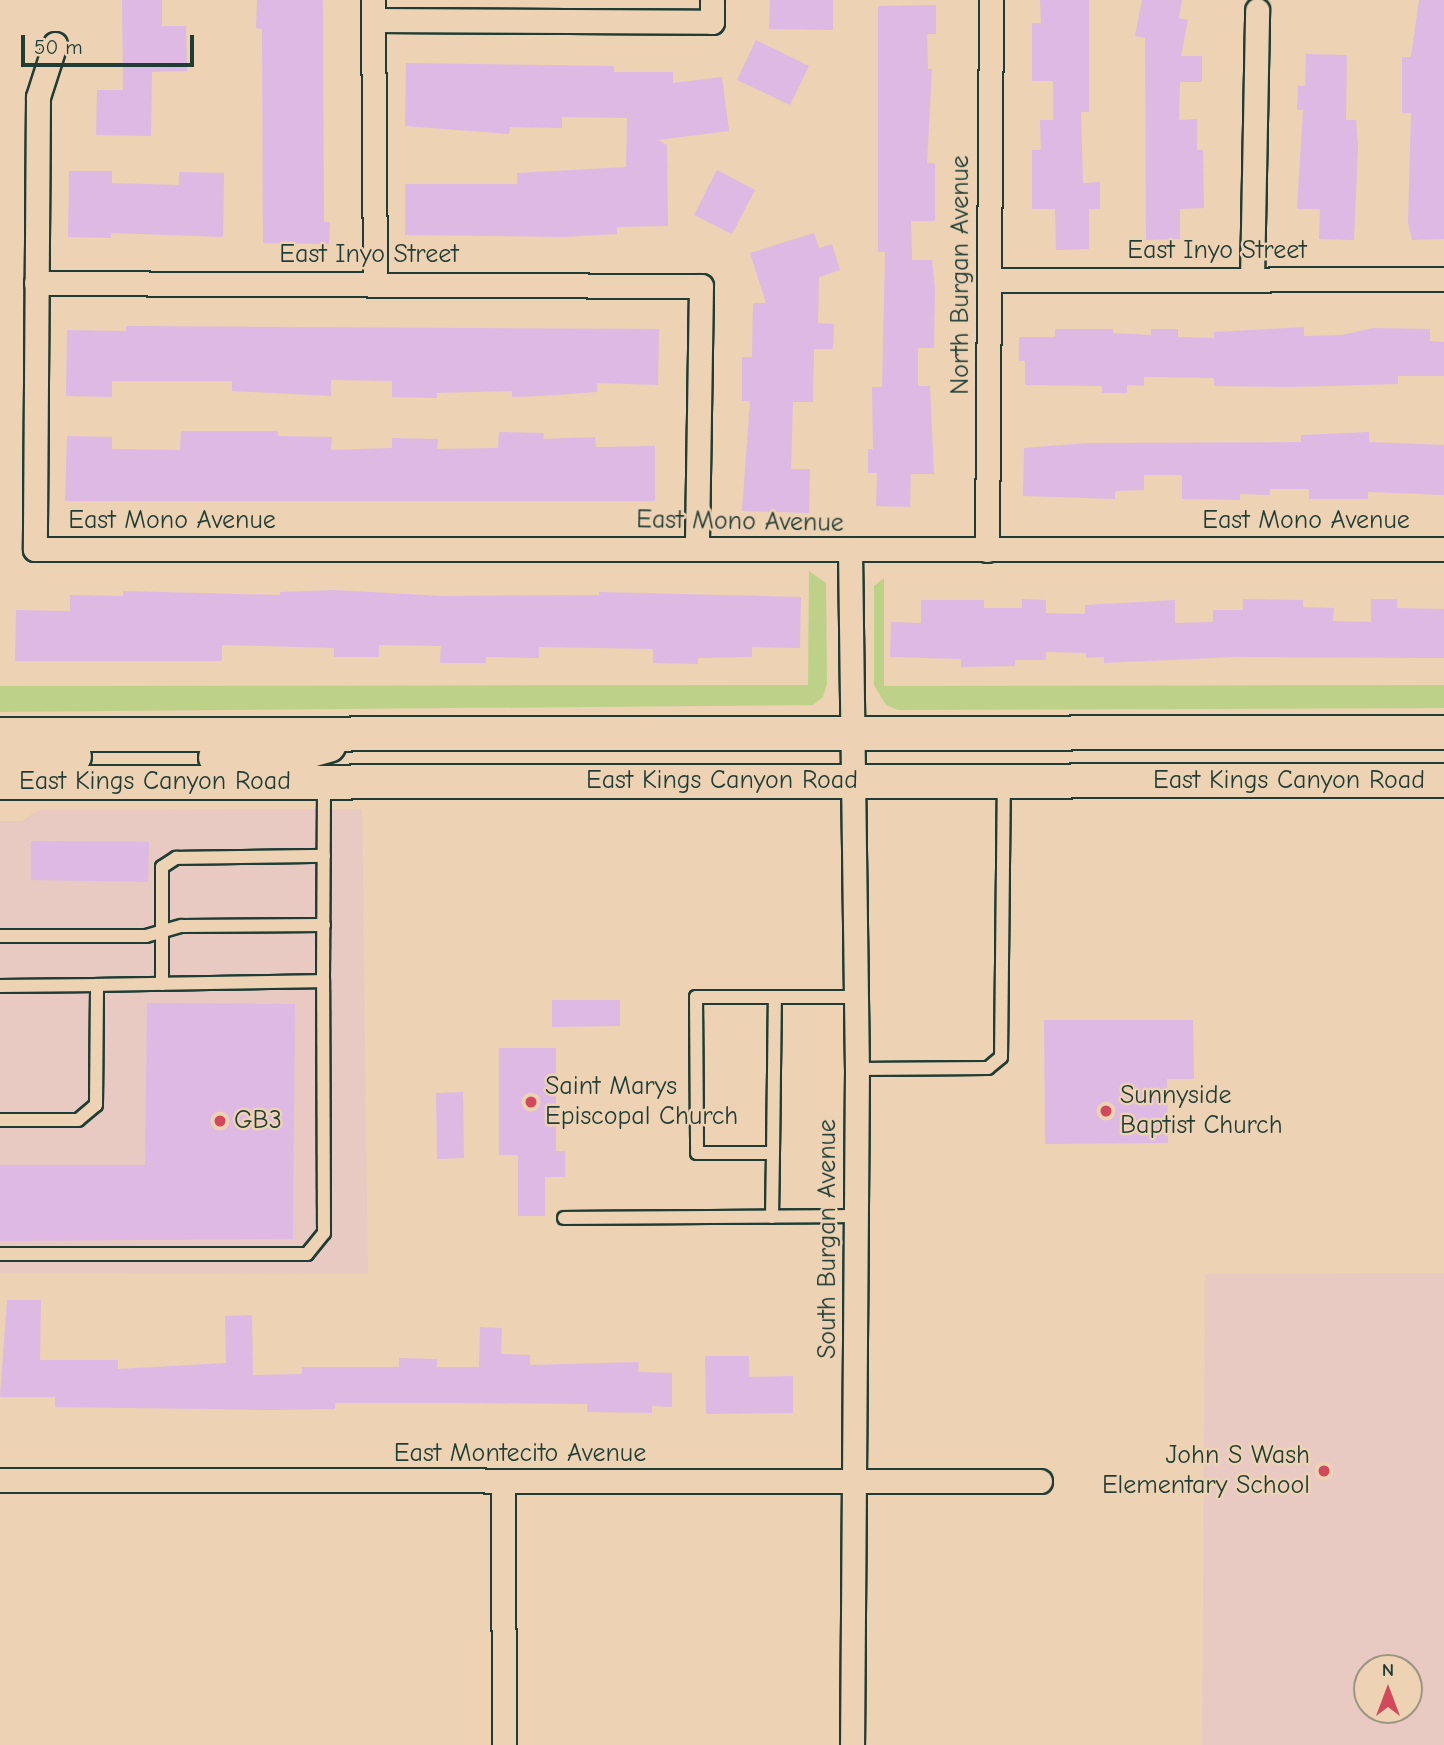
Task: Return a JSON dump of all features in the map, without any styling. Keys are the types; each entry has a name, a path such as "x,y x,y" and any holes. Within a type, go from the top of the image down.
{"main road":[{"name":"East Kings Canyon Road","path":"0,734 1444,732"},
{"path":"0,780 9,764 37,755 285,757 371,733"},
{"name":"East Kings Canyon Road","path":"0,780 1444,780"}],"street":[{"name":"North Burgan Avenue","path":"987,550 991,0"},
{"path":"375,282 373,10 712,11"},
{"path":"1252,279 1256,10"},
{"path":"36,283 38,97 55,44"},
{"name":"East Inyo Street","path":"989,279 1444,279"},
{"name":"East Inyo Street","path":"36,283 375,282 701,286 698,548"},
{"name":"East Mono Avenue","path":"36,283 35,549 1444,549"},
{"path":"850,551 850,733"},
{"name":"South Burgan Avenue","path":"850,733 857,1069 852,1745"},
{"name":"East Montecito Avenue","path":"0,1480 855,1483 1040,1481"},
{"path":"503,1482 504,1745"}],"lane":[{"path":"857,1069 988,1068 1001,1057 1004,781"},
{"path":"0,1254 307,1254 324,1233 324,782"},
{"path":"162,984 162,867 176,858 324,856"},
{"path":"0,936 161,932 182,926 324,925"},
{"path":"0,986 323,981"},
{"path":"0,1120 78,1120 96,1105 97,985"},
{"path":"773,1153 698,1153 696,997 855,997"},
{"path":"772,1217 775,997"},
{"path":"564,1218 856,1216"}],"shaded area":[{"path":"362,809 368,1274 0,1273 0,821 21,821 39,810"},
{"name":"John S Wash Elementary School","path":"1444,1273 1444,1745 1202,1745 1205,1274"}],"green space":[{"path":"809,571 826,583 827,684 823,697 813,705 0,712 0,686 808,685"},
{"path":"884,578 884,686 1444,685 1444,708 898,710 886,705 874,685 874,586"}],"building":[{"path":"122,0 162,0 162,26 186,26 187,71 152,72 151,136 96,135 97,90 123,90"},
{"path":"257,0 323,0 324,222 330,222 329,244 263,243 262,29 256,28"},
{"path":"770,0 833,0 833,30 769,29"},
{"path":"1040,0 1089,0 1089,112 1081,112 1083,183 1100,182 1100,209 1089,209 1089,249 1056,250 1055,209 1032,209 1032,150 1041,150 1040,120 1053,120 1053,81 1032,81 1032,23 1041,23"},
{"path":"1142,0 1182,0 1179,18 1188,20 1181,56 1202,56 1202,82 1180,82 1179,120 1197,119 1197,150 1203,150 1204,208 1180,209 1180,239 1146,240 1145,38 1135,36"},
{"path":"1419,0 1444,0 1444,239 1412,240 1408,222 1411,113 1402,113 1402,57 1411,57"},
{"path":"936,5 936,34 927,34 928,69 932,69 927,163 935,163 935,221 911,221 912,260 932,260 935,288 934,348 918,348 918,386 930,386 934,474 911,474 910,507 876,506 877,473 868,473 868,449 873,449 872,387 882,387 884,301 885,252 878,252 878,6"},
{"path":"756,40 809,66 790,105 737,80"},
{"path":"1306,54 1347,55 1346,120 1356,120 1358,147 1354,240 1319,239 1320,209 1297,209 1303,110 1297,110 1298,86 1305,86"},
{"path":"406,63 614,66 614,72 673,72 673,83 722,77 729,131 658,140 667,145 668,226 617,227 617,234 564,237 405,235 405,184 517,184 517,173 626,167 627,118 562,117 562,128 510,127 509,134 405,126"},
{"path":"717,170 755,190 732,234 694,215"},
{"path":"69,171 112,171 112,183 179,185 179,172 224,173 223,237 111,233 111,238 68,237"},
{"path":"814,233 819,248 832,244 840,270 819,277 818,323 834,324 833,349 814,349 813,402 793,402 791,469 810,469 809,513 742,511 750,401 742,401 742,357 752,357 753,303 766,303 750,253"},
{"path":"126,326 659,329 658,385 597,383 597,392 512,397 512,391 437,393 437,398 392,397 392,381 331,380 331,396 232,391 232,381 112,381 112,397 66,396 67,330 126,331"},
{"path":"1304,327 1304,336 1342,335 1373,328 1430,329 1430,341 1444,342 1444,376 1398,376 1398,384 1291,387 1214,386 1214,378 1144,377 1144,386 1127,385 1127,393 1102,393 1102,386 1025,385 1025,361 1019,361 1019,337 1055,337 1055,329 1113,329 1113,333 1151,335 1151,329 1178,329 1178,337 1214,338 1214,332"},
{"path":"181,431 278,431 278,436 332,437 331,450 392,448 392,438 438,439 437,449 498,448 499,432 544,433 543,439 595,437 596,447 655,446 655,501 65,501 67,436 112,437 112,449 180,450"},
{"path":"1369,432 1369,442 1444,445 1444,495 1368,492 1368,499 1309,499 1309,489 1270,489 1270,495 1240,494 1240,500 1182,499 1182,475 1144,475 1144,490 1115,491 1115,499 1023,496 1024,448 1087,443 1301,442 1301,435"},
{"path":"335,590 442,596 599,595 599,592 801,597 800,648 752,647 752,657 698,658 698,664 653,663 653,649 539,647 539,658 486,657 486,663 440,663 441,646 379,645 379,657 334,657 334,648 222,645 222,661 15,661 16,610 70,611 70,595 123,596 123,591 280,595 280,592"},
{"path":"1022,599 1046,600 1046,613 1085,614 1085,605 1175,600 1175,623 1213,622 1213,610 1243,610 1243,599 1303,600 1303,607 1334,608 1333,621 1371,622 1371,599 1397,599 1397,608 1444,609 1444,658 1235,657 1104,663 1104,657 1086,658 1086,653 1046,652 1046,660 1015,660 1015,666 961,667 961,659 890,657 891,622 921,623 921,600 984,600 984,608 1022,608"},
{"path":"31,841 149,842 148,882 31,880"},
{"path":"552,1000 620,1000 620,1026 552,1027"},
{"name":"GB3","path":"147,1003 295,1004 293,1239 0,1241 0,1165 145,1165"},
{"name":"Sunnyside Baptist Church","path":"1044,1020 1193,1020 1194,1079 1167,1079 1168,1143 1045,1144"},
{"path":"499,1048 556,1048 556,1151 565,1151 565,1177 545,1177 545,1216 518,1216 518,1155 499,1155"},
{"path":"463,1092 464,1158 437,1159 436,1093"},
{"path":"7,1300 41,1300 40,1360 118,1360 118,1369 226,1363 225,1316 252,1315 253,1375 302,1374 302,1367 399,1367 399,1358 437,1359 437,1367 479,1367 480,1327 502,1328 501,1354 530,1355 530,1365 639,1362 638,1372 672,1373 672,1407 652,1406 652,1413 587,1412 587,1404 335,1403 335,1409 269,1410 55,1407 55,1397 0,1397"},
{"path":"705,1356 749,1356 749,1377 793,1376 793,1413 706,1414"}],"place":[{"name":"Saint Marys Episcopal Church","path":"531,1102"},
{"name":"Sunnyside Baptist Church","path":"1106,1111"},
{"name":"GB3","path":"220,1121"},
{"name":"John S Wash Elementary School","path":"1324,1471"}]}
